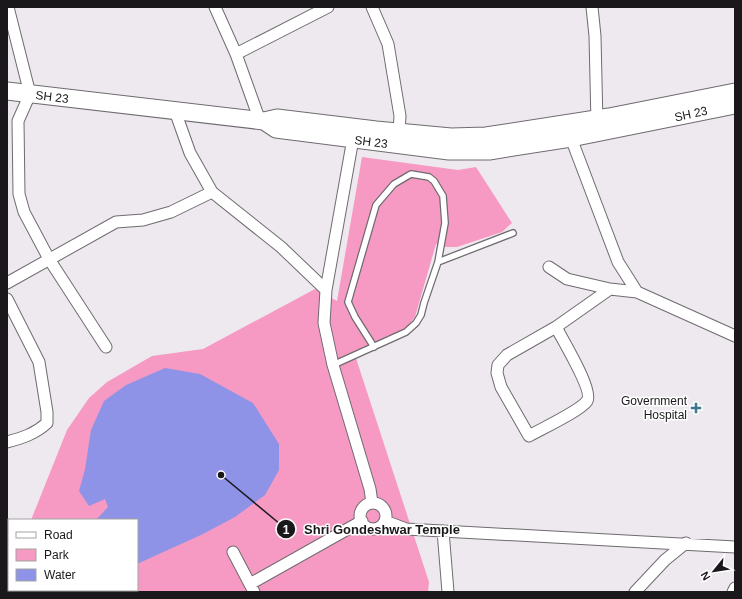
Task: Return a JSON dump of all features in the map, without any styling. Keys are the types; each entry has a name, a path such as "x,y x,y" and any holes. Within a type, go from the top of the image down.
{"main road":[{"name":"SH 23","path":"7,91 262,121 278,118 302,127 423,142"},
{"path":"354,134 399,132 423,142 451,137 570,131 704,105 735,92"},
{"name":"SH 23","path":"704,105 735,105"}],"street":[{"path":"8,7 30,94 18,121 19,194 24,212 49,259 106,348"},
{"path":"215,7 236,54 262,121"},
{"path":"236,54 328,7"},
{"path":"372,7 388,44 400,116 399,132"},
{"path":"592,7 595,36 597,126"},
{"path":"175,111 190,153 212,192 281,247 326,290"},
{"path":"570,131 618,262 637,292"},
{"path":"354,134 326,290 324,323 333,365 370,489 372,503"},
{"path":"7,283 116,222 143,220 171,212 212,192"},
{"path":"549,267 567,279 610,289 637,292 735,336"},
{"path":"556,327 585,382 589,395 587,401 578,409 529,436 501,387 497,373 498,365 507,355 556,327 610,289"},
{"path":"7,299 39,362 47,412 47,423 40,429 31,435 7,442"},
{"path":"372,503 378,504 385,510 386,514 385,521 382,525 375,528 367,527 362,521 361,517 363,508 372,503"},
{"path":"233,552 252,588 362,521"},
{"path":"385,521 406,529 735,547"},
{"path":"443,531 448,592"},
{"path":"635,592 665,560 686,544"},
{"path":"733,592 735,588"}],"lane":[{"path":"333,365 374,347 406,332 422,315 424,303 438,262 445,223 443,196 434,181 429,177 410,174 394,184 376,205 348,302 355,317 374,347"},
{"path":"438,262 513,233"}],"green space":[{"path":"362,157 458,170 476,167 512,223 502,232 457,247 446,247 436,244 415,317 403,332 354,352 429,582 428,592 7,592 8,576 8,591 138,591 138,519 31,519 67,430 89,398 107,382 152,356 203,349 315,289 337,301"}],"water":[{"path":"165,368 200,374 253,403 279,444 279,470 265,495 235,517 203,534 138,564 138,519 97,519 108,507 105,499 89,506 79,491 85,469 91,430 104,401 126,385"}],"place":[{"name":"Government Hospital","path":"696,408"},
{"name":"Shri Gondeshwar Temple","path":"221,475"}]}
